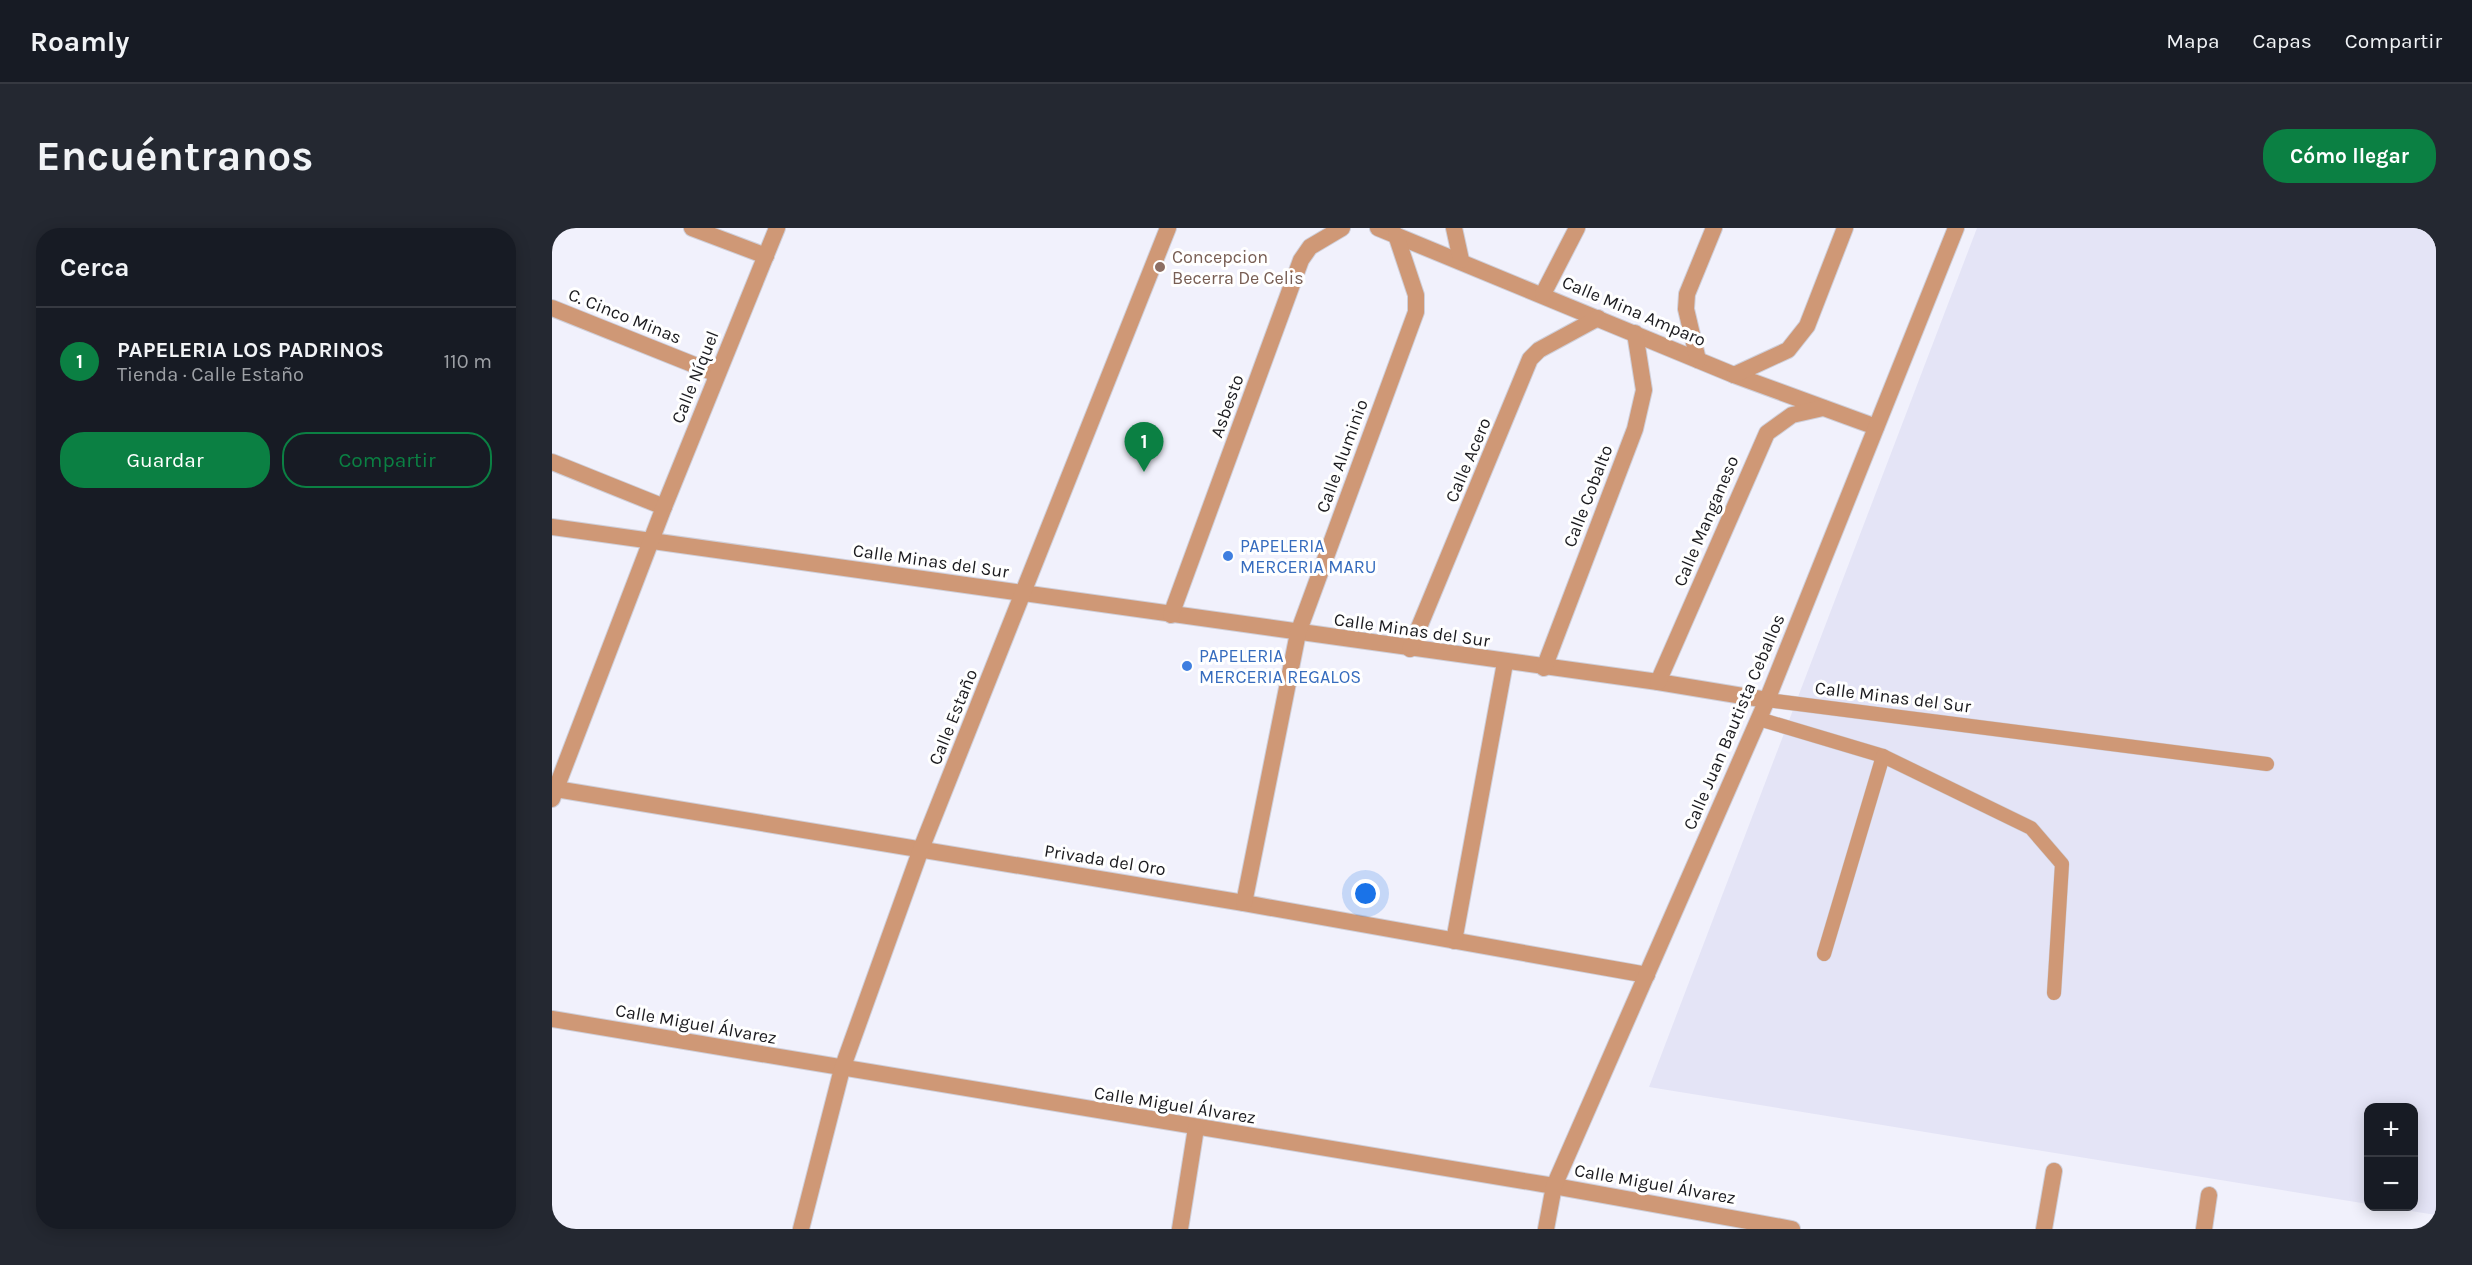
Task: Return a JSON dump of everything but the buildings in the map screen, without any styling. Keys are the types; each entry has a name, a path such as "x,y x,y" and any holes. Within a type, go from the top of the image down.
{"street":[{"path":"692,228 766,256"},
{"name":"Calle Níquel","path":"554,794 664,507 777,228"},
{"name":"Calle Estaño","path":"801,1229 842,1069 921,849 1168,228"},
{"name":"Asbesto","path":"1171,615 1301,260 1310,247 1342,228"},
{"name":"Calle Mina Amparo","path":"1378,228 1461,260 1734,375 1876,427"},
{"path":"1455,228 1461,260"},
{"path":"1543,294 1577,228"},
{"path":"1698,360 1686,309 1687,294 1714,228"},
{"path":"1734,375 1788,350 1807,326 1845,228"},
{"name":"Calle Juan Bautista Ceballos","path":"1546,1229 1554,1186 1767,700 1956,228"},
{"name":"Calle Aluminio","path":"1244,903 1298,633 1416,312 1416,295 1396,235"},
{"name":"C. Cinco Minas","path":"552,308 717,374"},
{"name":"Calle Acero","path":"1410,649 1530,359 1539,350 1598,318"},
{"name":"Calle Cobalto","path":"1544,668 1635,429 1644,390 1635,333"},
{"name":"Calle Manganeso","path":"1658,682 1767,433 1792,415 1823,408"},
{"path":"552,462 664,507"},
{"name":"Calle Minas del Sur","path":"552,527 1505,663 1658,682 1767,700"},
{"path":"1454,941 1505,663"},
{"name":"Privada del Oro","path":"554,794 921,849 1244,903 1647,975"},
{"name":"Calle Miguel Álvarez","path":"552,1019 1554,1186 1792,1229"},
{"path":"1180,1229 1196,1128"},
{"path":"2044,1229 2055,1171"},
{"path":"2204,1229 2209,1195"}],"lane":[{"name":"Calle Minas del Sur","path":"1767,700 2267,764"},
{"path":"1759,719 1883,756 2031,828 2062,864 2055,993"},
{"path":"1824,954 1883,756"}],"shaded area":[{"path":"1977,228 2436,228 2436,1215 2411,1211 2418,1211 2418,1103 2364,1103 2364,1203 1649,1087"}],"place":[{"name":"Concepcion Becerra De Celis","path":"1160,267"},
{"name":"PAPELERIA LOS PADRINOS","path":"1144,472"},
{"name":"PAPELERIA MERCERIA MARU","path":"1228,556"},
{"name":"PAPELERIA MERCERIA REGALOS","path":"1187,666"}]}
